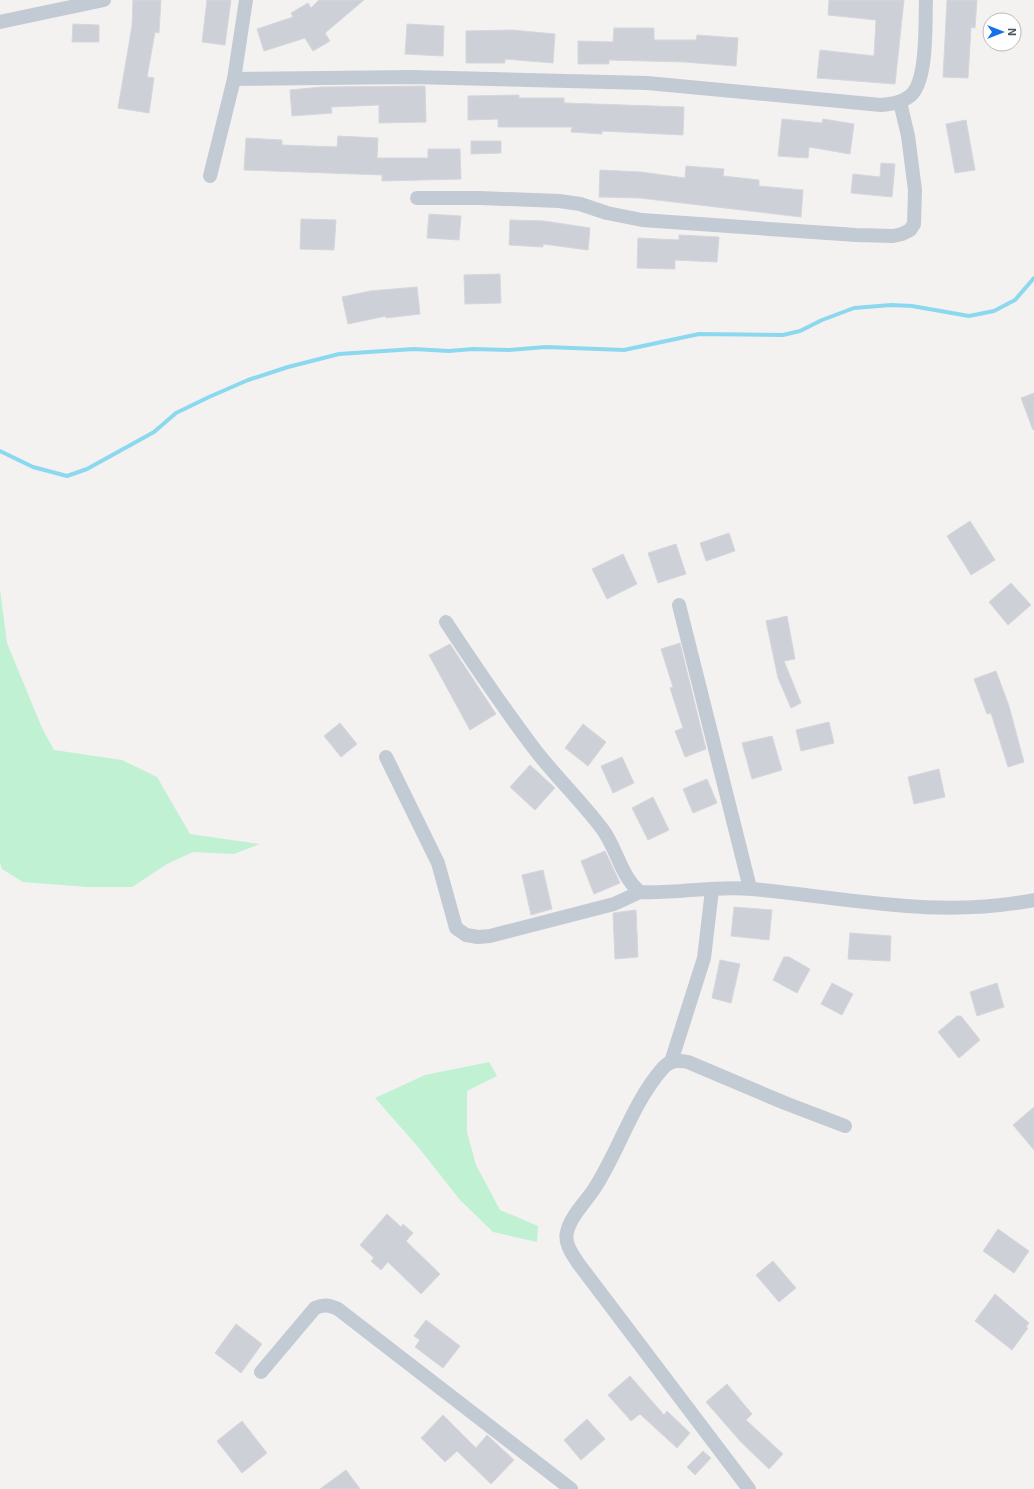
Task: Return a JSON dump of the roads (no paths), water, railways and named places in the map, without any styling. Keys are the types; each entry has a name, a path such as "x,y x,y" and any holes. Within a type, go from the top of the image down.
{"street":[{"path":"0,22 104,0"},
{"path":"210,176 234,78 246,0"},
{"path":"234,78 413,77 647,83 880,105 900,102 911,96 918,85 922,67 926,0"},
{"path":"417,198 480,198 559,201 580,204 607,213 642,220 893,236 910,230 914,224 915,190 908,136 900,102"},
{"path":"679,605 750,888"},
{"path":"446,622 491,691 532,746 603,831 614,848 627,878 640,892"},
{"path":"386,757 438,863 456,928 466,935 478,937 497,934 614,904 640,892 750,888 858,903 936,909 977,908 1034,900"},
{"path":"671,1062 704,958 712,890"},
{"path":"749,1489 578,1263 567,1244 567,1233 572,1219 596,1186 611,1161 646,1091 663,1067 671,1062 688,1062 785,1104 845,1126"},
{"path":"260,1372 315,1308 321,1305 338,1309 571,1489"}],"waterway":[{"path":"0,451 33,467 67,476 87,469 154,432 176,413 209,397 248,380 288,367 339,354 414,349 449,351 473,349 509,350 546,347 624,350 699,334 783,335 800,331 822,320 854,308 891,305 912,306 969,316 994,311 1015,300 1034,278"}]}
